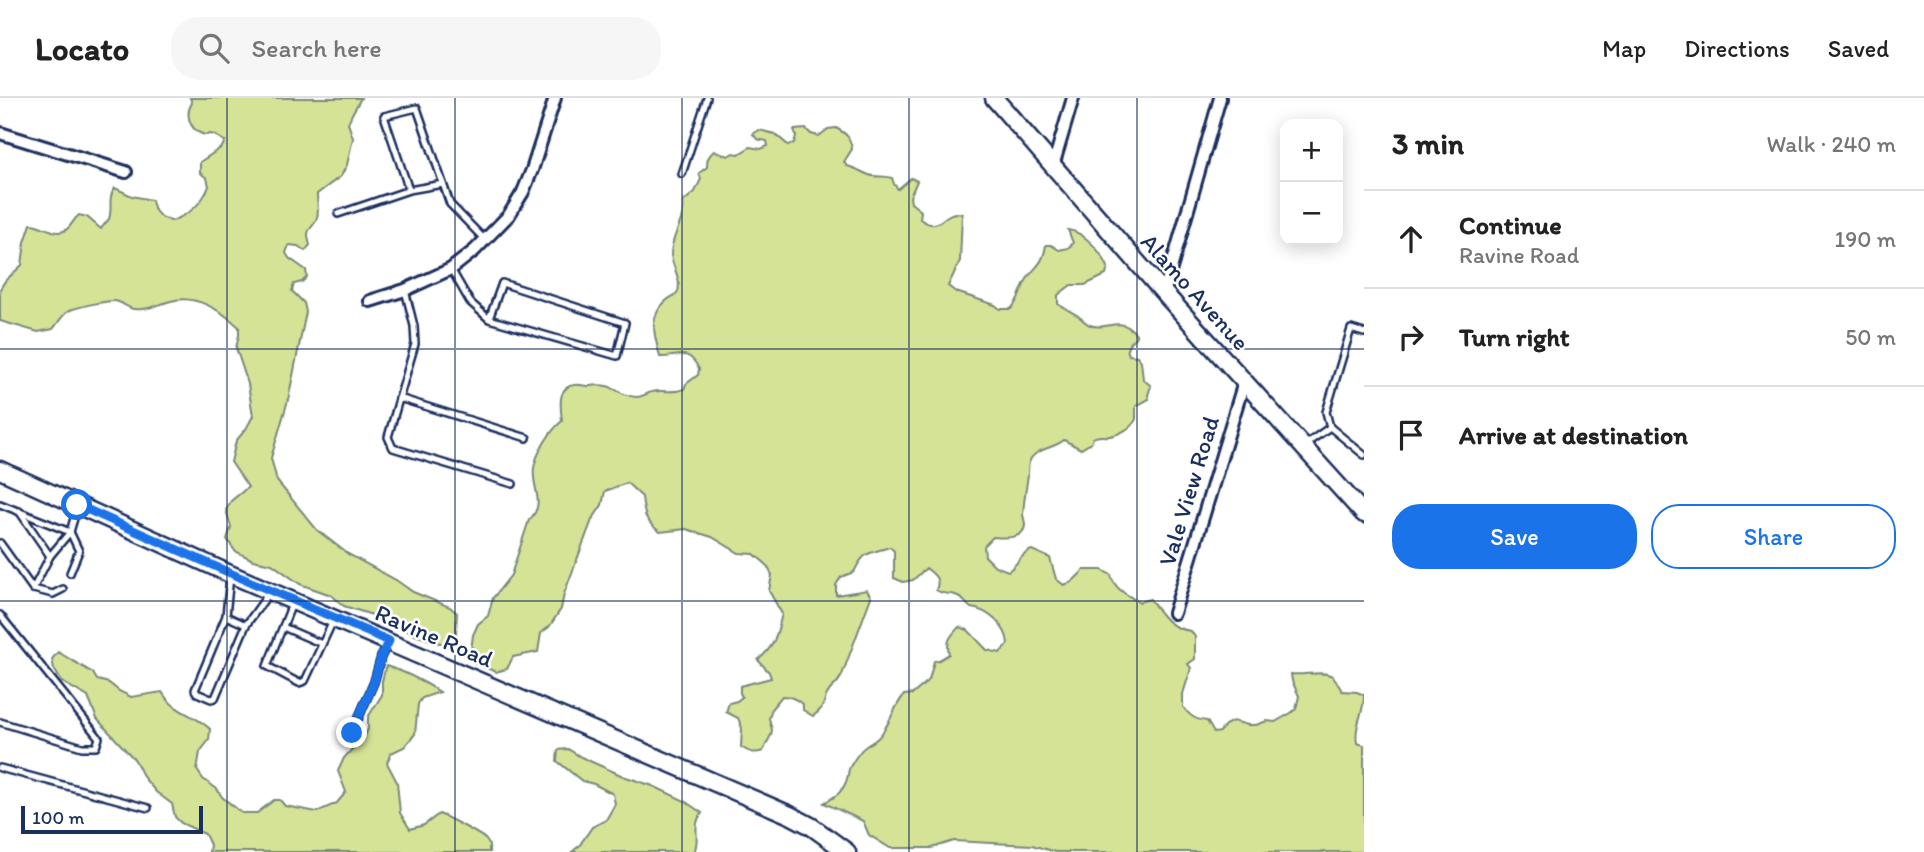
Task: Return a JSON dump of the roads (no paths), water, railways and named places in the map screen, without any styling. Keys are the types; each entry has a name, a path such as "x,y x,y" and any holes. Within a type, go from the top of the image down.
{"street":[{"path":"370,301 405,290 451,269 509,215 532,170 555,98"},
{"name":"Alamo Avenue","path":"993,98 1244,382 1362,507"},
{"path":"1053,166 1073,98"},
{"path":"1164,293 1220,98"},
{"path":"0,133 126,172"},
{"name":"Vale View Road","path":"1174,613 1244,382"},
{"name":"Ravine Road","path":"0,470 271,591 790,814 847,852"}],"lane":[{"path":"682,174 707,98"},
{"path":"409,190 384,116 417,108 450,204 485,240"},
{"path":"338,214 409,190 443,184"},
{"path":"451,269 470,302 489,319 617,356 625,323 502,284 489,319"},
{"path":"405,290 414,326 415,344 388,437 393,448 513,484"},
{"path":"1364,333 1351,329 1326,412 1330,427 1364,455"},
{"path":"399,398 527,438"},
{"path":"1303,446 1330,427"},
{"path":"0,504 70,532 79,551 70,573"},
{"path":"33,589 50,556 70,532 77,505"},
{"path":"19,511 50,556"},
{"path":"0,542 33,589 53,594 63,589"},
{"path":"230,573 226,616 195,690 197,693 215,698 246,625 271,591"},
{"path":"294,601 267,666 299,682 305,681 334,618"},
{"path":"0,615 99,738 96,747 82,747 0,722"},
{"path":"226,616 246,625"},
{"path":"283,627 322,644"},
{"path":"352,733 389,641"},
{"path":"0,768 148,808"}]}
